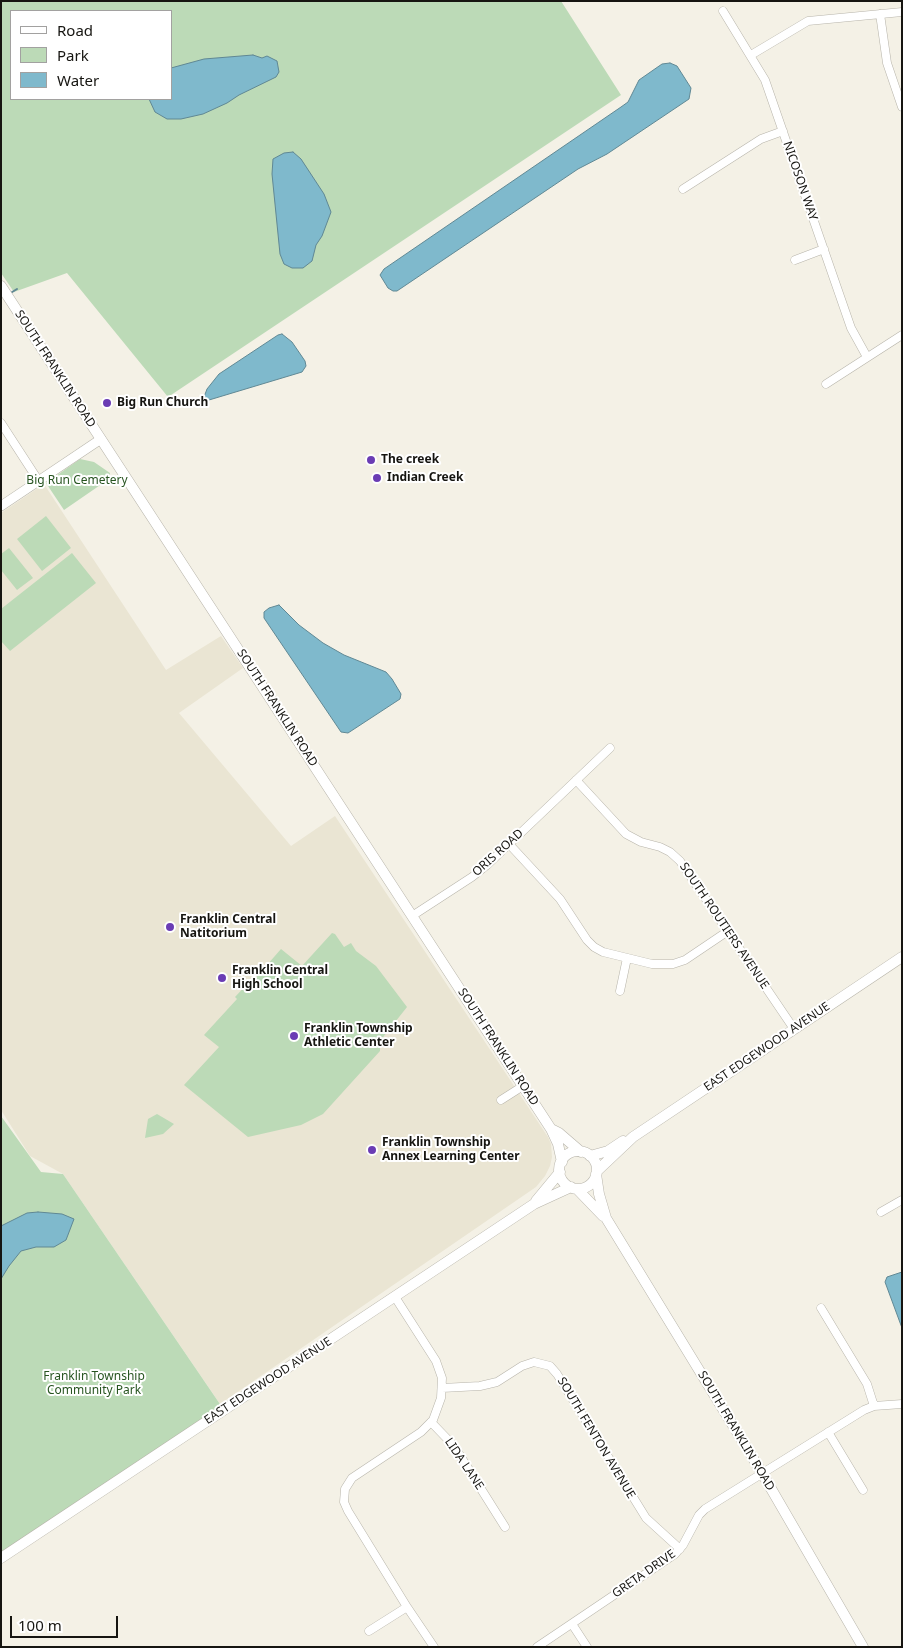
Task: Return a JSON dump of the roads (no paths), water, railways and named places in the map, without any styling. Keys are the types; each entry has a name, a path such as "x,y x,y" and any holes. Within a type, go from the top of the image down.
{"main road":[{"name":"SOUTH FRANKLIN ROAD","path":"5,292 551,1130 558,1144 561,1167"},
{"name":"EAST EDGEWOOD AVENUE","path":"633,1137 902,958"},
{"name":"SOUTH FRANKLIN ROAD","path":"551,1130 560,1133 586,1154"},
{"path":"534,1204 568,1155 608,1151 633,1137"},
{"path":"534,1204 574,1188 590,1185 597,1172 633,1137"},
{"path":"586,1154 594,1161 597,1172"},
{"path":"561,1167 563,1181 574,1188"},
{"name":"SOUTH FRANKLIN ROAD","path":"597,1172 598,1193 606,1218 762,1472 863,1647"},
{"name":"SOUTH FRANKLIN ROAD","path":"574,1188 606,1218"},
{"name":"EAST EDGEWOOD AVENUE","path":"1,1558 534,1204"}],"street":[{"name":"NICOSON WAY","path":"723,11 765,80 851,328 867,357"},
{"path":"751,55 808,21 902,12"},
{"path":"880,14 887,63 902,107"},
{"path":"683,189 761,139 783,131"},
{"path":"795,260 824,249"},
{"path":"826,384 902,335"},
{"path":"1,423 38,480"},
{"path":"1,506 100,439"},
{"name":"ORIS ROAD","path":"412,916 472,877 610,748"},
{"name":"SOUTH ROUTIERS AVENUE","path":"576,780 626,834 641,842 660,847 678,858 794,1029"},
{"path":"509,844 564,903 585,937 592,945 603,952 662,965 679,962 728,931"},
{"path":"620,991 626,958"},
{"path":"501,1100 523,1086"},
{"path":"881,1212 902,1200"},
{"path":"395,1297 436,1361 441,1374 442,1388 439,1408 431,1422 421,1432 352,1478 346,1486 344,1495 345,1505 407,1607 434,1647"},
{"path":"821,1308 867,1384 874,1406 902,1404"},
{"name":"SOUTH FENTON AVENUE","path":"442,1388 480,1386 497,1382 522,1366 534,1362 550,1366 557,1374 646,1518 680,1549"},
{"name":"GRETA DRIVE","path":"537,1647 672,1557 680,1549 705,1509 762,1472 864,1410 874,1406"},
{"name":"LIDA LANE","path":"431,1422 458,1451 505,1527"},
{"path":"828,1432 863,1490"},
{"path":"369,1631 407,1607"},
{"path":"572,1624 587,1647"}],"water":[{"path":"253,55 262,58 267,56 277,61 279,72 276,77 203,114 181,119 167,119 155,112 149,100 172,100 172,68 204,59"},
{"path":"670,63 677,66 691,88 689,99 607,154 578,169 397,291 388,288 380,275 384,269 628,102 639,80 662,64"},
{"path":"293,152 301,159 324,194 331,212 322,236 316,245 312,261 303,268 292,268 284,264 280,254 272,174 273,159 284,153"},
{"path":"282,334 292,342 305,361 306,366 302,372 209,400 204,397 207,389 219,374"},
{"path":"279,605 299,625 323,643 344,655 386,672 401,694 400,699 348,733 341,732 264,618 264,612 269,608"},
{"path":"27,1213 62,1214 74,1219 66,1240 54,1247 36,1247 21,1251 1,1279 1,1226"},
{"path":"902,1272 902,1328 885,1282 887,1277"}],"waterway":[{"path":"9,294 17,289"}],"place":[{"name":"Big Run Church","path":"107,403"},
{"name":"The creek","path":"371,460"},
{"name":"Indian Creek","path":"377,478"},
{"name":"Franklin Central Natitorium","path":"170,927"},
{"name":"Franklin Central High School","path":"222,978"},
{"name":"Franklin Township Athletic Center","path":"294,1036"},
{"name":"Franklin Township Annex Learning Center","path":"372,1150"}],"park label":[{"name":"Big Run Cemetery","path":"77,481"},
{"name":"Franklin Township Community Park","path":"94,1384"}]}
